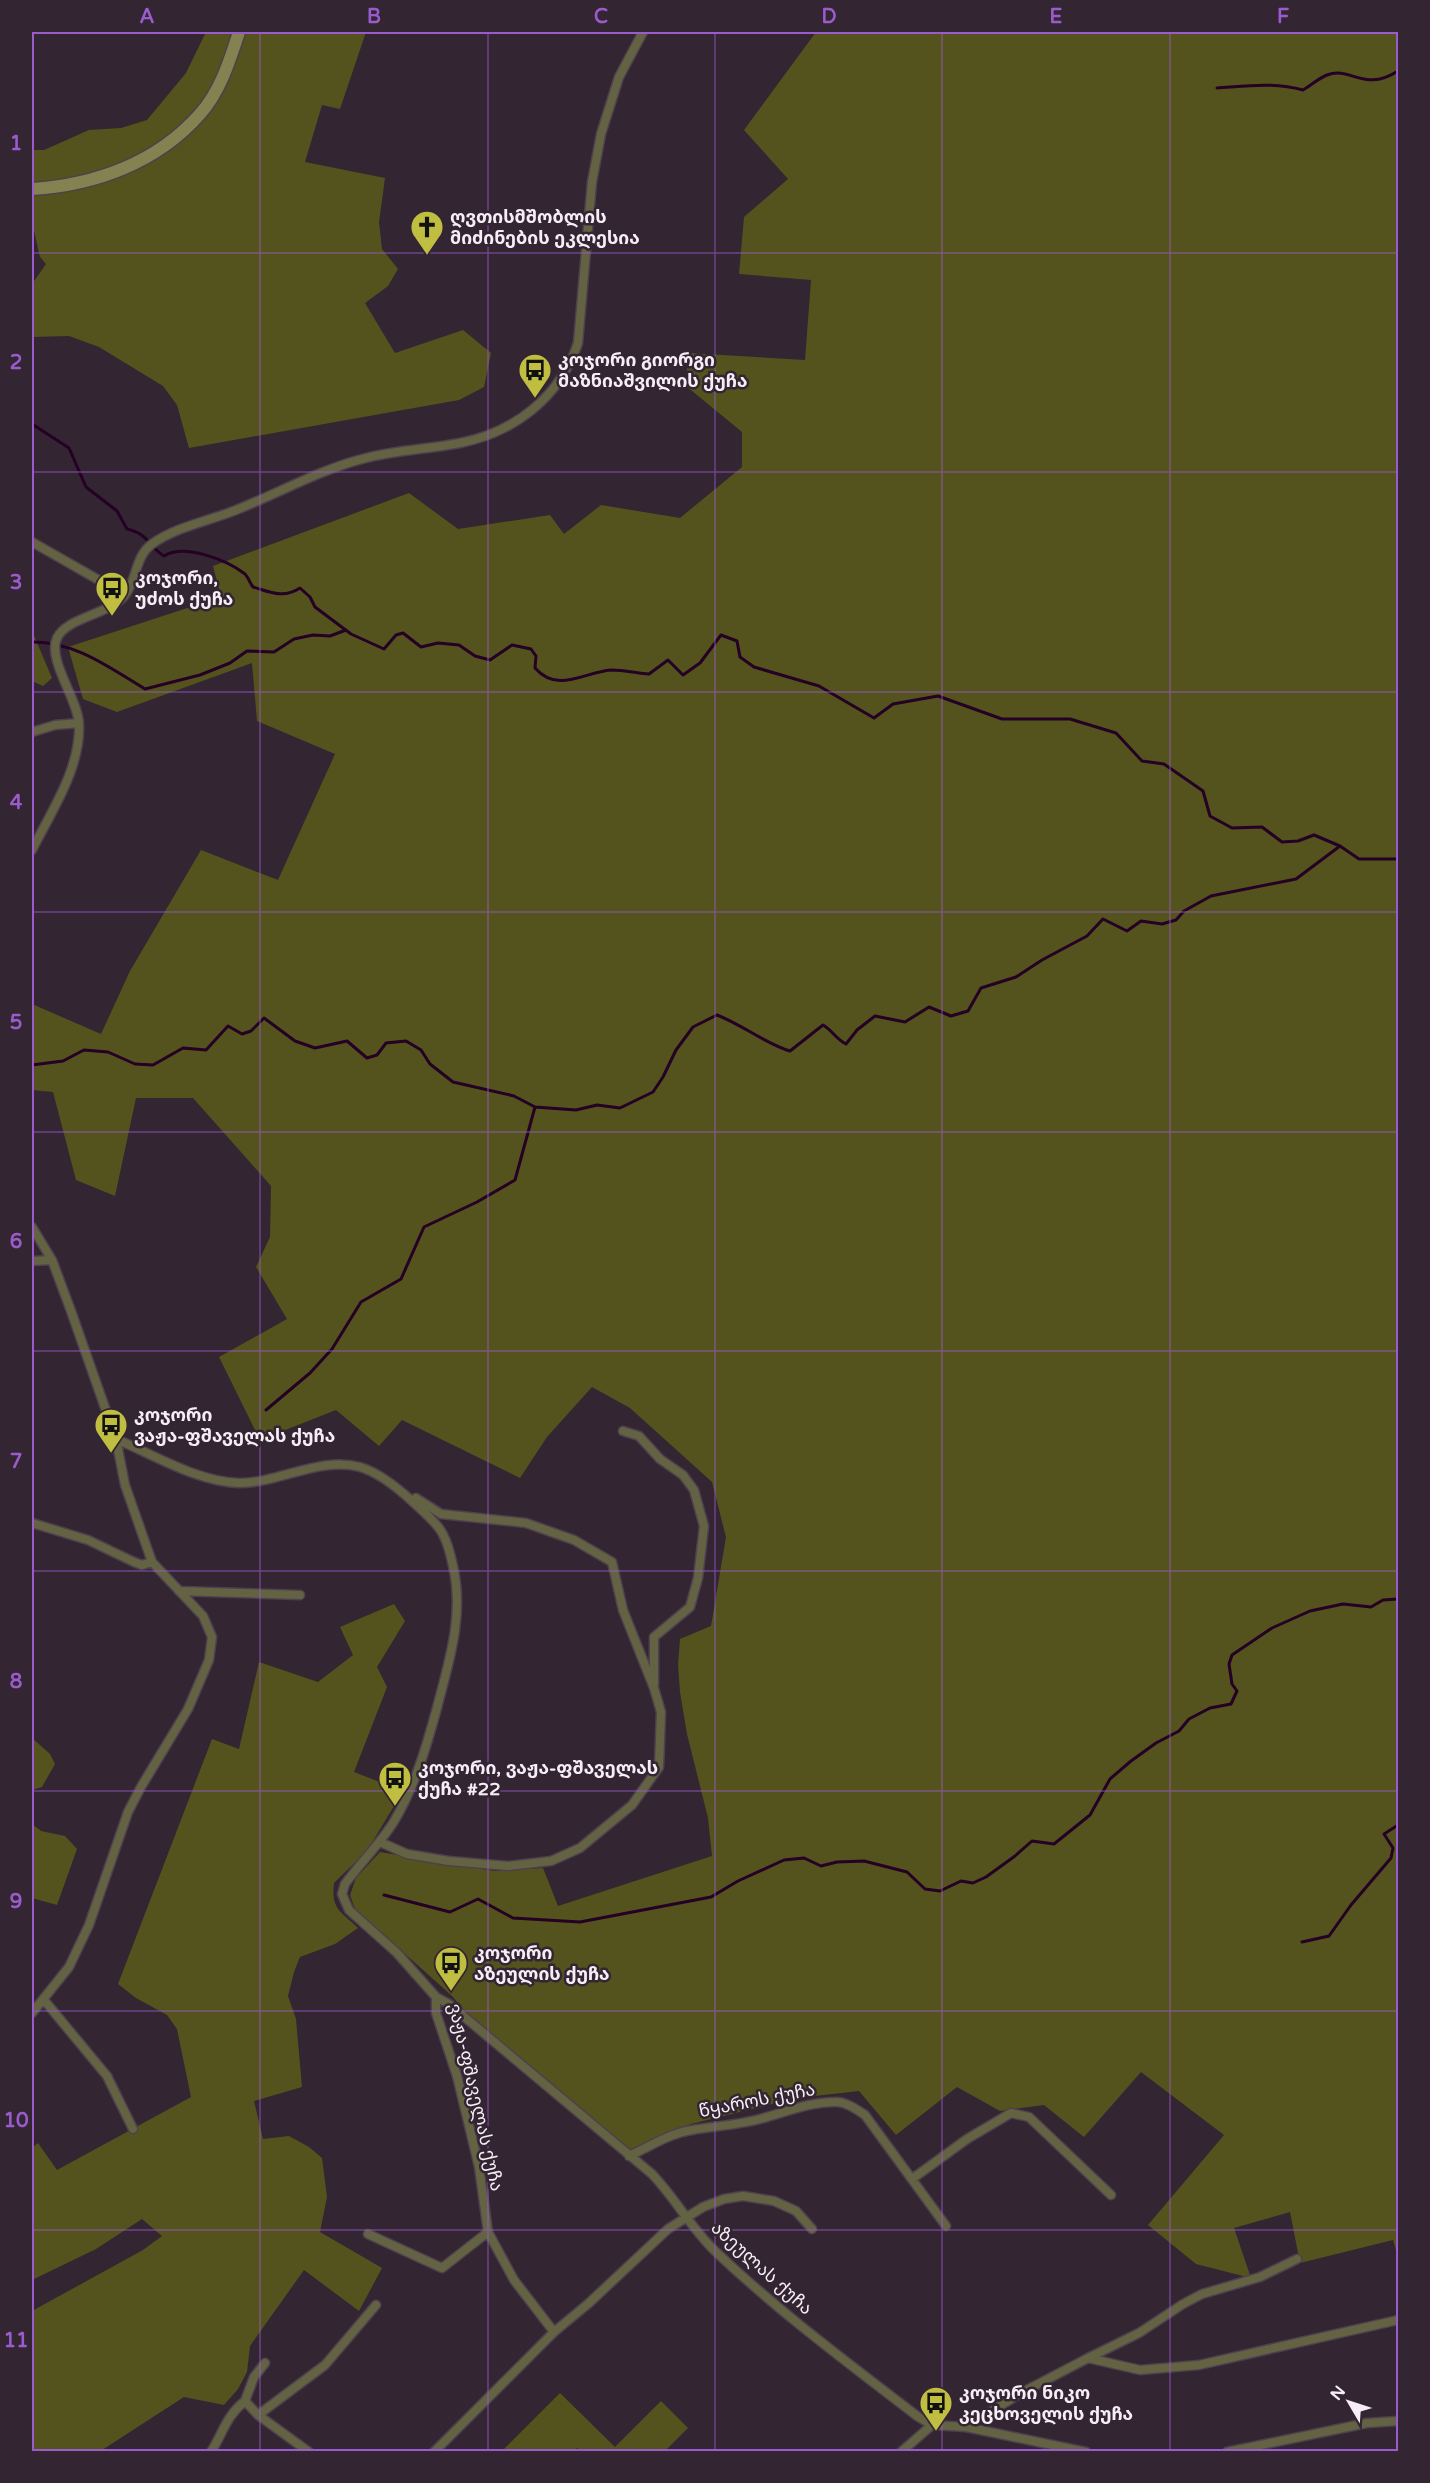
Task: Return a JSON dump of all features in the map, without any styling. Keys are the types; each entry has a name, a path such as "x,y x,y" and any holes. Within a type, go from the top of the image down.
{"main road":[{"path":"32,189 54,188 108,175 161,151 201,114 227,70 239,32"}],"street":[{"path":"32,850 76,754 78,712 56,655 55,646 60,633 67,626 114,605 125,595 143,552 152,543 340,466 367,458 485,437 514,423 541,403 562,379 573,360 578,343 592,182 601,135 619,77 643,32"},
{"path":"32,542 125,595"},
{"path":"32,732 55,725 79,723"},
{"path":"32,1227 52,1260 116,1439 125,1485 152,1562 202,1616 212,1636 209,1660 188,1709 128,1812 89,1926 69,1967 32,2013"},
{"path":"32,1262 52,1260"},
{"path":"622,1431 639,1436 660,1459 682,1475 694,1490 704,1526 698,1578 690,1607 654,1637 654,1688"},
{"name":"ვაჟა-ფშაველას ქუჩა","path":"116,1439 205,1478 240,1483 261,1481 323,1467 360,1467 399,1489 440,1529 450,1550 458,1590 456,1633 447,1670 422,1756 408,1794 380,1842 345,1884 342,1893 349,1910 397,1953 436,1997 436,2013 457,2076 478,2167 488,2232 514,2280 554,2332"},
{"path":"380,1842 407,1854 449,1861 508,1866 551,1861 580,1848 632,1805 659,1767 661,1712 654,1688 623,1610 612,1562 574,1540 526,1523 441,1514 427,1508 412,1495 399,1489"},
{"path":"32,1523 88,1540 134,1562 142,1564 152,1562"},
{"path":"179,1592 300,1595"},
{"name":"აზეულას ქუჩა","path":"436,1997 449,2004 652,2174 714,2250 787,2315 932,2425"},
{"path":"44,2000 107,2076 134,2129"},
{"name":"წყაროს ქუჩა","path":"629,2156 685,2132 760,2119 800,2106 838,2102 854,2107 865,2115 946,2226"},
{"path":"912,2179 967,2139 1011,2113 1029,2117 1111,2195"},
{"path":"434,2451 554,2332 589,2303 668,2229 703,2207 724,2199 743,2196 774,2201 796,2211 812,2229"},
{"path":"368,2234 442,2268 488,2232"},
{"path":"966,2427 1021,2392 1139,2333 1202,2294 1260,2277 1297,2259"},
{"path":"258,2415 325,2365 376,2305"},
{"path":"1088,2358 1140,2370 1199,2365 1398,2320"},
{"path":"210,2451 219,2432 245,2401 254,2377 265,2363"},
{"path":"245,2401 258,2415 309,2451"},
{"path":"1227,2451 1366,2423 1398,2421"},
{"path":"901,2451 932,2425 966,2427 1065,2450 1086,2451"}],"shaded area":[{"path":"206,32 366,32 340,109 322,105 305,162 385,178 379,222 382,249 398,269 388,286 365,303 395,353 463,330 491,353 484,387 459,400 189,448 177,405 163,386 99,347 69,336 32,337 32,284 46,264 40,257 32,229 32,150 44,150 89,130 121,128 147,120 186,73"},
{"path":"816,32 1398,32 1398,2257 1393,2240 1300,2263 1290,2212 1234,2228 1251,2278 1196,2264 1148,2225 1224,2135 1141,2072 1084,2137 1044,2105 1000,2111 957,2087 896,2135 859,2091 797,2098 691,2124 629,2150 465,2011 452,1996 355,1909 350,1895 356,1878 380,1852 494,1871 543,1868 558,1906 712,1856 708,1818 687,1734 678,1665 680,1639 711,1626 726,1537 712,1482 630,1408 592,1387 547,1437 520,1478 402,1420 379,1446 336,1410 260,1440 219,1357 287,1319 256,1267 270,1237 271,1186 193,1098 136,1098 115,1196 76,1180 53,1092 32,1090 32,1004 101,1034 130,971 201,850 278,880 335,754 257,721 252,663 117,712 83,699 68,647 221,597 213,566 409,493 458,529 550,515 564,534 601,505 680,518 742,467 742,432 686,386 688,353 805,360 811,280 739,274 744,217 788,179 744,130"},
{"path":"32,631 52,678 43,686 32,681"},
{"path":"394,1604 405,1621 377,1667 387,1687 354,1772 403,1791 367,1851 334,1883 334,1899 338,1909 358,1928 335,1944 300,1957 294,1972 288,1996 296,2019 302,2087 254,2101 263,2139 289,2136 309,2147 322,2158 327,2197 320,2232 382,2268 359,2311 304,2270 250,2346 247,2372 238,2389 224,2405 184,2397 99,2452 32,2451 32,2311 143,2250 162,2236 142,2219 96,2249 32,2280 32,2148 38,2143 57,2170 191,2097 177,2029 167,2015 136,1998 118,1984 212,1739 239,1749 259,1662 318,1682 353,1655 340,1627"},
{"path":"32,1738 50,1754 55,1764 42,1787 32,1790"},
{"path":"32,1824 41,1831 65,1836 77,1849 57,1905 32,1898"},
{"path":"560,2393 615,2447 661,2401 688,2428 665,2451 581,2452 577,2448 573,2451 502,2451"}],"waterway":[{"path":"1217,88 1271,85 1303,90 1324,76 1336,73 1376,80 1398,71"},
{"path":"32,424 69,448 86,487 117,511 127,529 140,534 164,556 172,552 194,552 228,563 245,574 253,587 282,594 300,588 310,597 315,607 351,634 384,649 396,635 403,633 421,647 438,643 459,645 475,656 490,660 512,645 531,649 536,656 535,668 544,676 562,681 611,670 649,674 668,660 683,675 700,663 721,635 737,641 740,657 754,667 819,686 874,718 893,704 938,696 1002,719 1070,719 1116,733 1142,761 1164,764 1203,791 1210,816 1232,828 1262,827 1282,842 1298,841 1314,835 1340,846 1359,859 1398,859"},
{"path":"32,642 47,643 77,651 145,689 200,675 230,663 247,651 274,652 294,639 313,635 330,636 346,630"},
{"path":"32,1065 63,1061 84,1050 108,1052 135,1064 153,1065 183,1048 206,1050 228,1026 242,1034 251,1031 264,1018 295,1041 315,1048 347,1041 367,1058 377,1055 386,1043 406,1041 421,1050 430,1064 453,1082 514,1096 535,1107 576,1110 597,1105 620,1108 653,1092 676,1050 693,1027 717,1015 790,1051 823,1025 846,1044 857,1030 875,1016 905,1022 929,1007 951,1016 968,1011 981,988 1016,977 1087,936 1103,919 1127,931 1141,921 1162,924 1176,920 1184,911 1211,896 1296,879 1340,846"},
{"path":"266,1410 310,1373 332,1349 361,1302 401,1279 424,1227 477,1202 515,1180 535,1107"},
{"path":"384,1895 450,1912 478,1899 513,1918 580,1922 711,1897 738,1881 784,1860 804,1858 821,1866 837,1862 864,1861 907,1872 925,1889 940,1891 961,1881 973,1883 986,1877 1032,1841 1054,1844 1090,1815 1110,1779 1131,1761 1156,1743 1179,1731 1189,1719 1210,1708 1231,1704 1237,1691 1232,1684 1229,1664 1232,1655 1272,1628 1310,1611 1343,1604 1371,1607 1383,1600 1398,1599"},
{"path":"1302,1942 1329,1936 1351,1905 1391,1858 1393,1848 1384,1834 1398,1825"}],"place":[{"name":"ღვთისმშობლის მიძინების ეკლესია","path":"427,256"},
{"name":"კოჯორი გიორგი მაზნიაშვილის ქუჩა","path":"535,399"},
{"name":"კოჯორი, უძოს ქუჩა","path":"112,617"},
{"name":"კოჯორი ვაჟა-ფშაველას ქუჩა","path":"111,1454"},
{"name":"კოჯორი, ვაჟა-ფშაველას ქუჩა #22","path":"395,1807"},
{"name":"კოჯორი აზეულის ქუჩა","path":"451,1992"},
{"name":"კოჯორი ნიკო კეცხოველის ქუჩა","path":"936,2432"}]}
